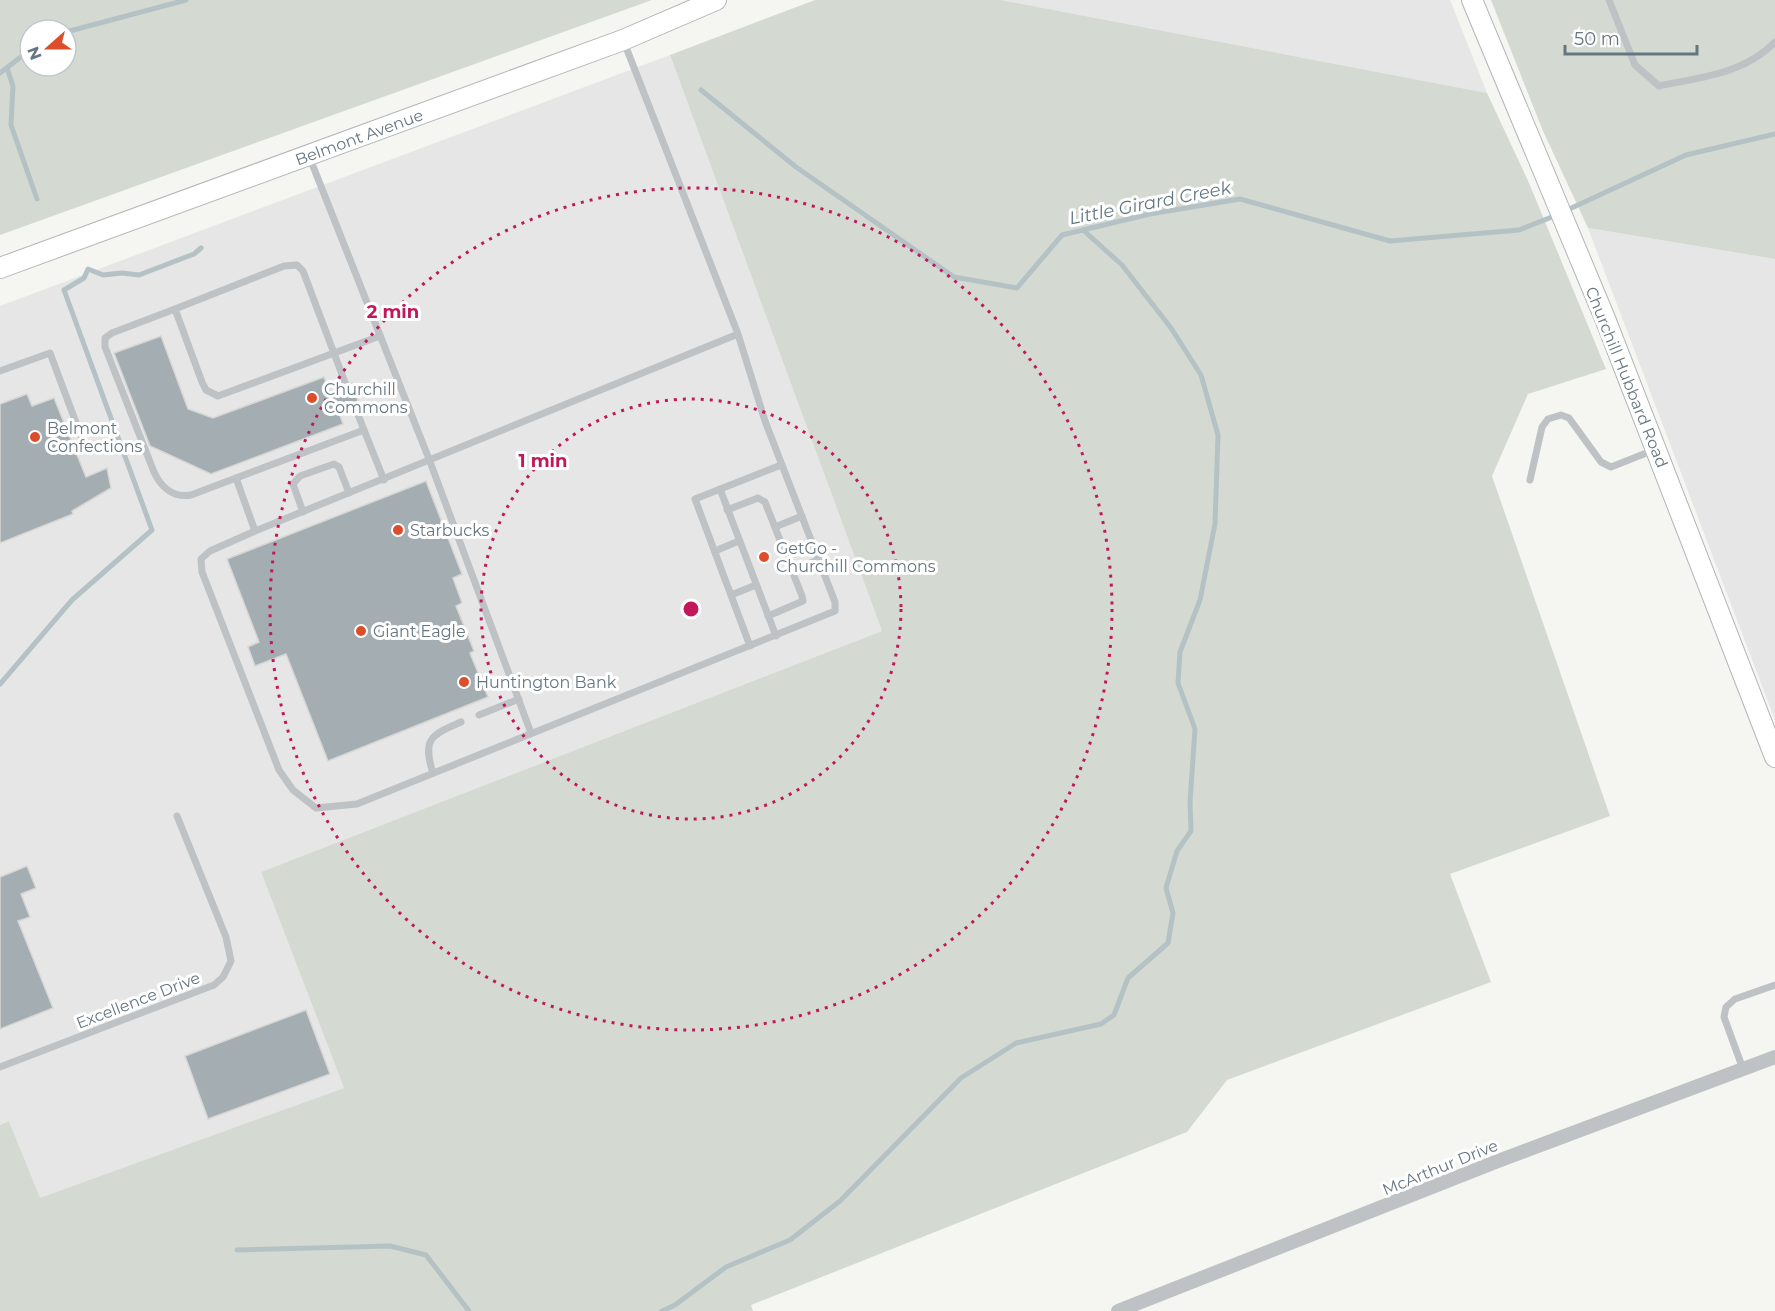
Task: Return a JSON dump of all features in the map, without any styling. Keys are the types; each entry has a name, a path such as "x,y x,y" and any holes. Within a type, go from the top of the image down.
{"main road":[{"name":"Belmont Avenue","path":"0,268 623,40 716,0"},
{"name":"Churchill Hubbard Road","path":"1472,0 1606,321 1775,757"}],"street":[{"name":"McArthur Drive","path":"1118,1311 1498,1161 1775,1057"}],"lane":[{"path":"1609,0 1635,65 1659,86 1730,71 1761,57 1775,42"},
{"path":"623,40 738,334 749,378 835,603 835,610 776,636 357,804 316,808 293,790 279,770 202,572 201,559 210,551 255,531 738,334"},
{"path":"309,156 429,459 531,733"},
{"path":"346,385 303,271 297,265 284,266 112,333 105,338 105,347 154,472 165,488 184,496 364,430"},
{"path":"175,309 202,382 211,394 225,395 380,336"},
{"path":"0,371 50,353 84,444"},
{"path":"355,407 384,480"},
{"path":"1530,480 1542,427 1548,420 1561,415 1569,418 1601,462 1611,467 1656,450"},
{"path":"303,512 293,484 300,476 334,465 339,467 349,493"},
{"path":"750,646 694,499 781,465"},
{"path":"236,478 255,531"},
{"path":"720,489 776,636"},
{"path":"727,510 762,499 792,570 803,601 768,616"},
{"path":"775,527 801,516"},
{"path":"714,551 739,541"},
{"path":"792,570 819,560"},
{"path":"731,595 756,585"},
{"path":"479,715 519,699"},
{"path":"434,773 428,756 429,742 438,732 461,723"},
{"name":"Excellence Drive","path":"0,1067 213,985 223,977 231,961 226,937 177,816"},
{"path":"1743,1070 1724,1017 1725,1007 1735,999 1775,985"}],"shaded area":[{"path":"0,0 652,0 0,235"},
{"path":"815,0 1001,0 1487,93 1529,183 1606,369 1528,394 1492,476 1610,816 1450,874 1491,982 1227,1080 1187,1132 751,1305 753,1311 0,1311 0,1125 9,1121 40,1198 344,1088 261,872 882,631 670,55"},
{"path":"1001,0 1450,0 1487,93"},
{"path":"1491,0 1775,0 1775,259 1588,228 1543,131"},
{"path":"670,55 882,631 261,872 344,1088 40,1199 9,1121 0,1125 0,306"},
{"path":"1588,228 1775,259 1775,720"}],"building":[{"name":"Churchill Commons","path":"161,336 188,409 213,418 324,377 329,391 341,387 347,390 352,383 359,404 352,402 350,409 339,413 343,424 211,474 150,446 114,353"},
{"name":"Belmont Confections","path":"27,394 32,406 54,398 86,477 107,468 111,488 72,511 73,514 0,543 0,404"},
{"name":"Giant Eagle","path":"426,481 462,574 453,578 462,603 456,606 474,651 470,653 488,697 328,761 286,654 255,666 248,647 259,642 227,559"},
{"path":"27,866 36,888 21,894 30,917 18,921 53,1008 0,1029 0,877"},
{"path":"306,1010 330,1074 208,1119 185,1056"}],"waterway":[{"name":"Little Girard Creek","path":"78,29 186,0"},
{"name":"Little Girard Creek","path":"0,73 18,59"},
{"path":"7,68 13,86 11,125 37,199"},
{"name":"Little Girard Creek","path":"701,90 796,167 954,277 1017,288 1062,235 1150,214 1240,199 1390,241 1519,230 1557,215"},
{"name":"Little Girard Creek","path":"1565,211 1686,155 1775,134"},
{"path":"662,1311 675,1305 726,1267 790,1240 840,1201 961,1078 1016,1043 1101,1024 1114,1015 1128,978 1168,943 1173,913 1166,888 1177,851 1191,831 1190,802 1195,729 1178,683 1180,652 1200,600 1215,524 1218,435 1201,375 1171,328 1122,265 1083,230"},
{"path":"0,684 72,600 152,530 64,290 84,278 88,269 103,275 122,273 139,275 194,254 201,248"},
{"path":"237,1250 390,1246 426,1255 469,1311"}],"place":[{"name":"Churchill Commons","path":"312,398"},
{"name":"Belmont Confections","path":"35,437"},
{"name":"Starbucks","path":"398,530"},
{"name":"GetGo - Churchill Commons","path":"764,557"},
{"name":"Giant Eagle","path":"361,631"},
{"name":"Huntington Bank","path":"464,682"}]}
